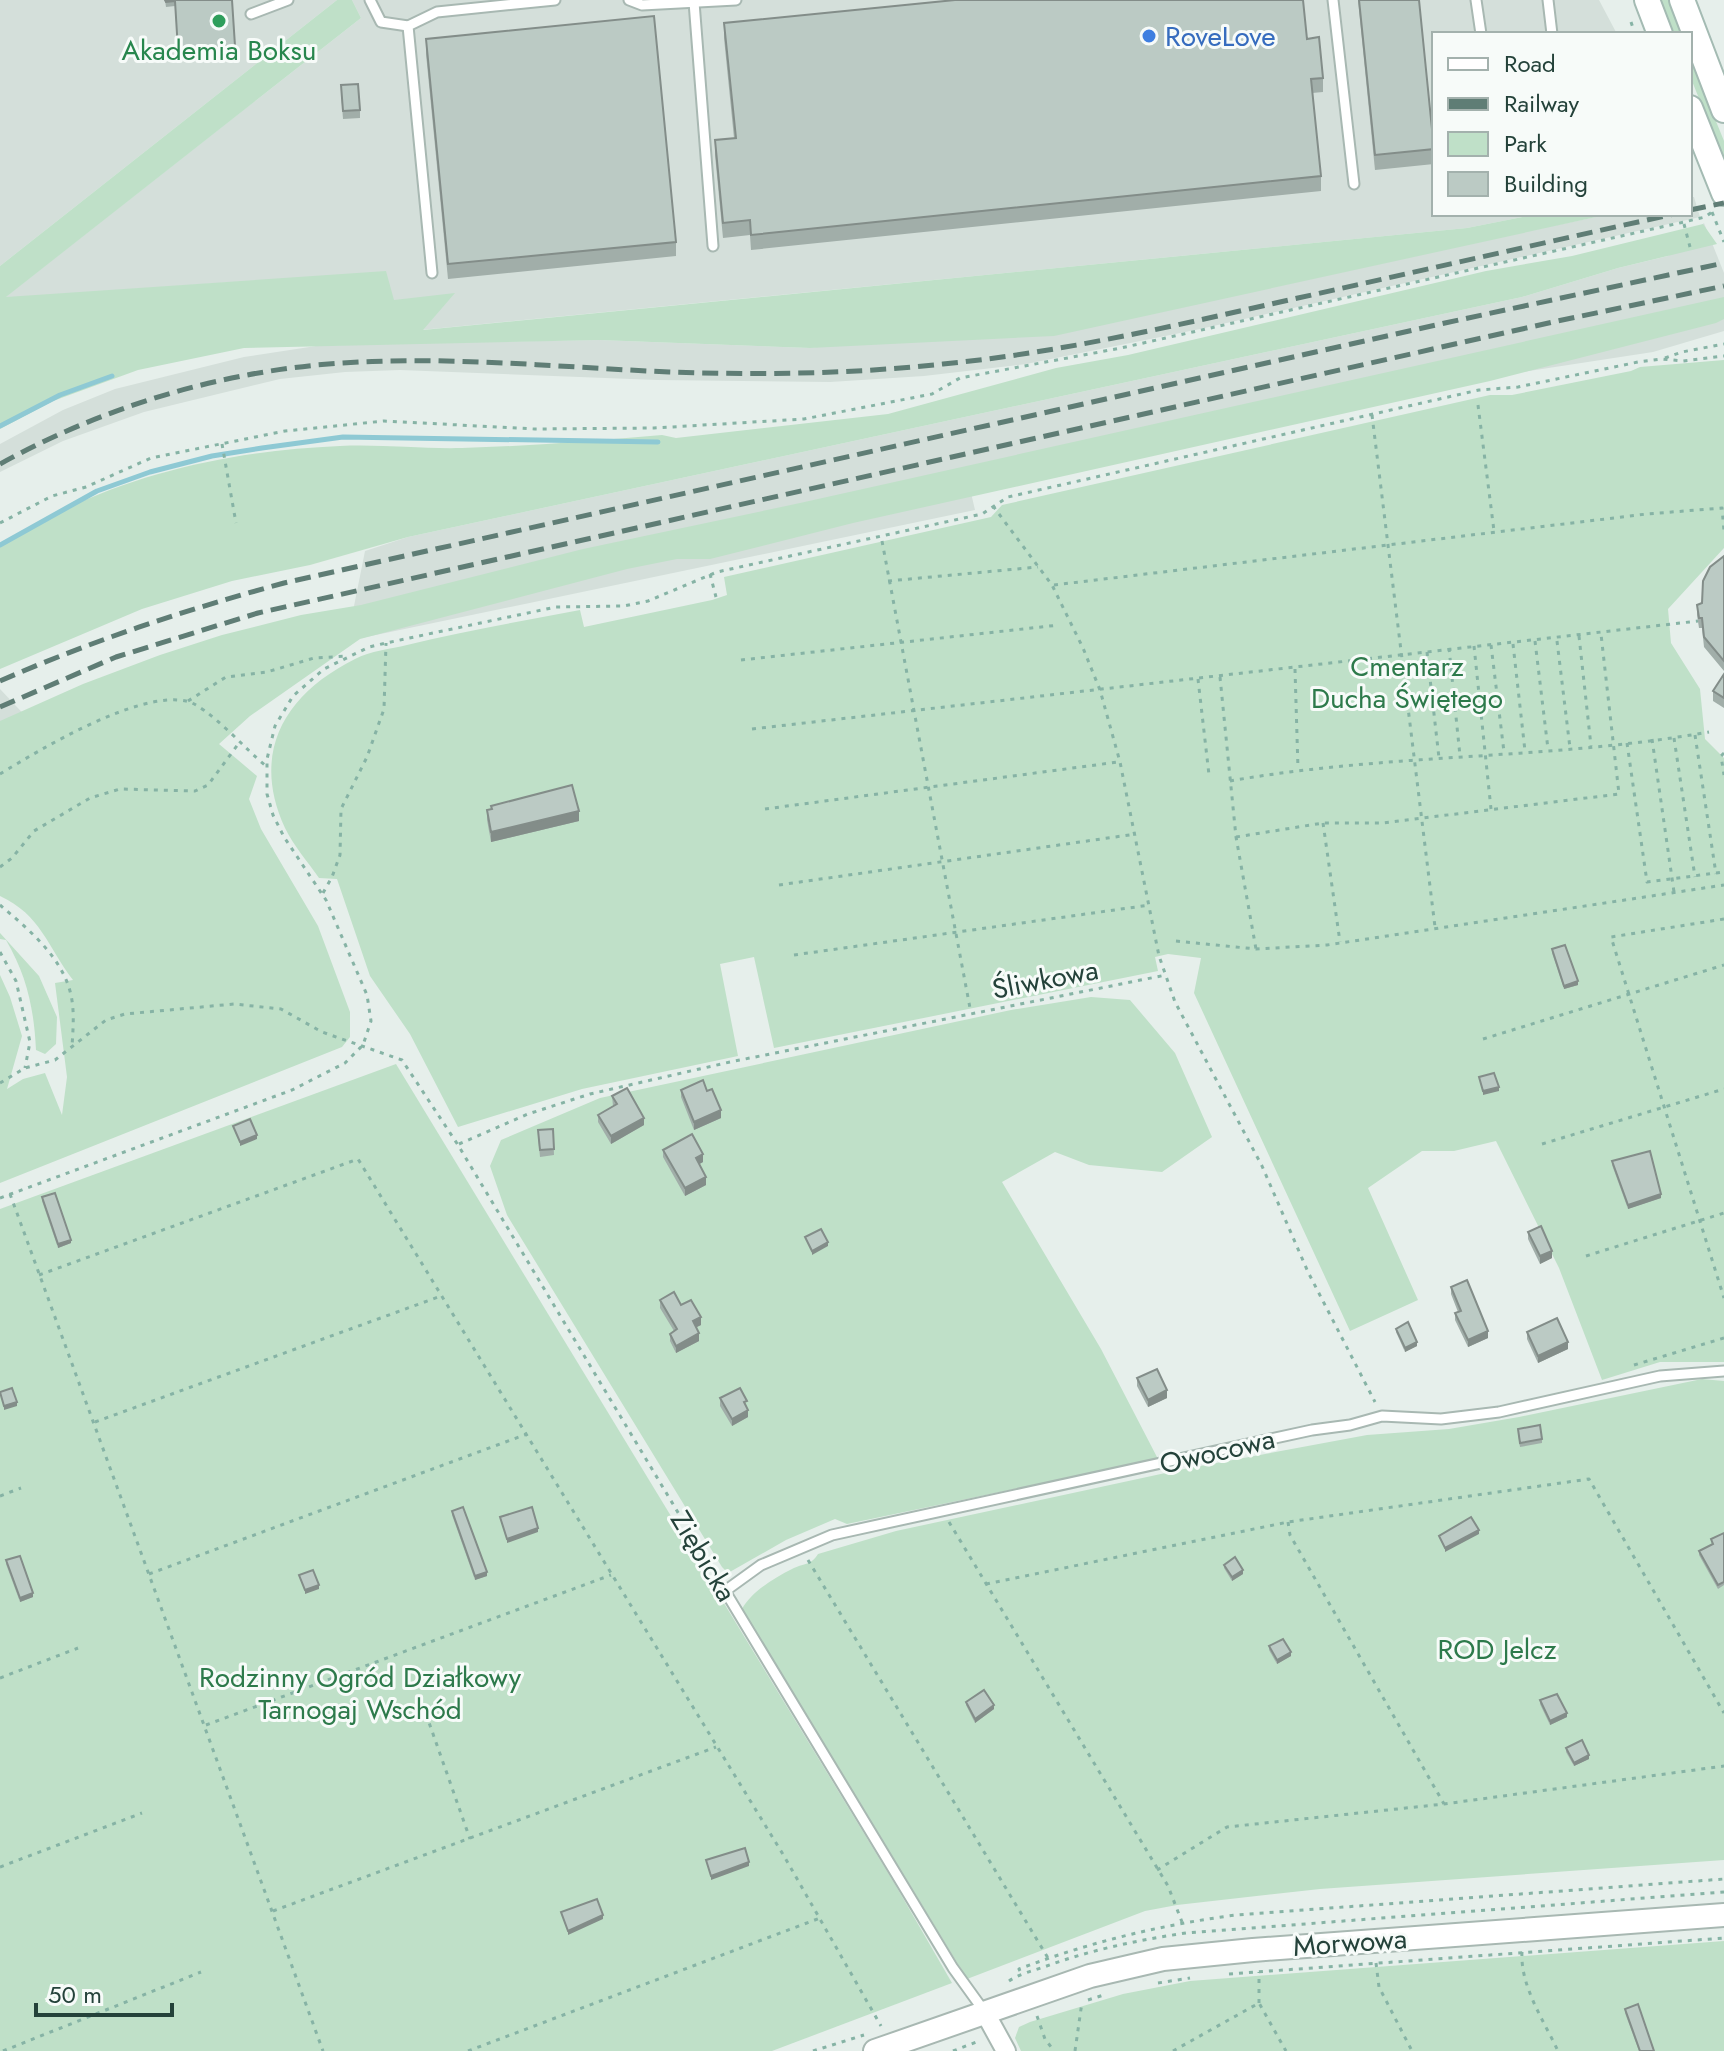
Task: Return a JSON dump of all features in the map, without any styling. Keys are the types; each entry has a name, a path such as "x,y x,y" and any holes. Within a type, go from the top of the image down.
{"main road":[{"path":"1647,0 1659,32"},
{"path":"1682,0 1724,110"},
{"path":"1692,116 1715,203"}],"street":[{"name":"Morwowa","path":"879,2040 984,2011 1090,1976 1163,1959 1724,1915"},
{"name":"Ziębicka","path":"984,2011 1006,2051"}],"lane":[{"path":"251,14 288,0"},
{"path":"370,0 381,22 408,26 437,12 555,0"},
{"path":"629,0 642,5 736,0"},
{"path":"1333,0 1354,184"},
{"path":"1476,0 1481,32"},
{"path":"1548,0 1552,32"},
{"path":"694,2 713,246"},
{"path":"408,26 432,273"},
{"name":"Owocowa","path":"725,1591 761,1565 832,1535 1382,1416 1441,1419 1499,1412 1660,1376 1724,1371"},
{"name":"Ziębicka","path":"725,1591 953,1968 984,2011"}],"path":[{"path":"0,523 52,496 86,487 151,458 285,431 384,421 550,429 654,428 804,419 932,394 960,378 1121,348 1684,222 1705,217 1715,203"},
{"path":"1715,203 1724,242"},
{"path":"1684,222 1690,247"},
{"path":"0,1198 292,1090 345,1063 362,1046 371,1021 369,1004 323,893 277,825 267,794 266,766 272,735 287,704 311,678 348,656 386,643 556,607 636,604 710,574 982,514 1008,497 1479,390 1518,387 1724,344"},
{"path":"1662,359 1683,361 1724,356"},
{"path":"1478,405 1494,531"},
{"path":"1372,415 1435,929"},
{"path":"222,443 236,523"},
{"path":"993,506 1052,585 1100,690 1136,834 1159,956 1175,1002 1262,1166 1308,1272 1382,1416"},
{"path":"1052,585 1387,543 1722,508 1724,531"},
{"path":"882,541 970,1008"},
{"path":"888,581 1038,567"},
{"path":"710,574 716,597"},
{"path":"752,729 1698,621"},
{"path":"741,660 1059,625"},
{"path":"1236,837 1323,823 1382,823 1619,794 1601,634"},
{"path":"1579,636 1591,746"},
{"path":"1556,639 1570,748"},
{"path":"1535,641 1548,750"},
{"path":"323,893 340,855 339,823 345,796 367,757 384,709 386,643"},
{"path":"1513,643 1525,751"},
{"path":"1491,645 1504,752"},
{"path":"1474,646 1491,809"},
{"path":"1449,648 1460,756"},
{"path":"1427,652 1439,758"},
{"path":"0,774 62,736 131,708 165,701 188,701 226,677 267,672 314,658 348,656"},
{"path":"1295,668 1298,769"},
{"path":"1220,677 1236,837 1256,949"},
{"path":"1198,679 1209,775"},
{"path":"188,701 214,718 266,766"},
{"path":"1230,781 1298,769 1627,743 1709,732"},
{"path":"1695,734 1716,874"},
{"path":"1674,737 1695,877"},
{"path":"1652,739 1674,892"},
{"path":"0,867 12,858 34,831 90,798 120,789 195,791 208,785 239,743"},
{"path":"1627,743 1647,882 1724,872"},
{"path":"1724,753 1721,756 1724,775"},
{"path":"765,809 1120,762"},
{"path":"1323,823 1340,943"},
{"path":"779,885 1136,834"},
{"path":"1176,941 1256,949 1340,943 1724,885"},
{"path":"0,905 30,932 61,967 71,993 72,1047"},
{"path":"794,955 1150,905"},
{"path":"1724,919 1611,937 1724,1298"},
{"path":"0,952 16,981 30,1042 25,1068"},
{"path":"1483,1039 1724,965"},
{"name":"Śliwkowa","path":"458,1145 528,1114 590,1094 730,1062 1166,975"},
{"path":"0,1083 25,1068 55,1060 106,1020 125,1014 234,1004 260,1005 281,1009 314,1028 362,1046"},
{"name":"Ziębicka","path":"362,1046 402,1060 458,1145 725,1591"},
{"path":"1542,1144 1724,1089"},
{"path":"39,1275 358,1159 820,1918 874,2012"},
{"path":"10,1194 323,2051"},
{"path":"1586,1256 1724,1213"},
{"path":"93,1423 441,1296"},
{"path":"1634,1365 1724,1338"},
{"path":"149,1574 527,1434"},
{"path":"986,1584 1288,1522 1589,1479 1724,1713"},
{"path":"0,1496 21,1488"},
{"path":"947,1520 1157,1870 1177,1905 1182,1922"},
{"path":"1288,1522 1290,1535 1444,1804"},
{"path":"810,1564 1048,1958"},
{"path":"204,1725 611,1575"},
{"path":"0,1678 78,1648"},
{"path":"426,1714 470,1839"},
{"path":"272,1911 716,1747"},
{"path":"1157,1870 1227,1827 1444,1804 1724,1766"},
{"path":"0,1867 142,1813"},
{"path":"1020,1971 1093,1943 1182,1922 1236,1915 1724,1879"},
{"path":"1013,1978 1087,1953 1186,1933 1724,1892"},
{"path":"468,2051 820,1918"},
{"path":"1223,1975 1724,1938"},
{"path":"1522,1952 1521,1966 1558,2051"},
{"path":"1376,1963 1379,1987 1412,2051"},
{"path":"3,2051 201,1972"},
{"path":"1259,1972 1259,2003 1286,2051"},
{"path":"1149,1984 1198,1977"},
{"path":"1070,2006 1111,1993"},
{"path":"1075,2051 1082,2002"},
{"path":"1173,2051 1259,2003"},
{"path":"1026,2020 1046,2013"},
{"path":"1037,2016 1045,2039 1054,2051"},
{"path":"953,2051 986,2038"},
{"path":"813,2051 879,2040"}],"shaded area":[{"path":"0,0 337,0 0,266"},
{"path":"352,0 1599,0 1616,32 1432,32 1432,216 1528,216 1467,228 421,330 234,282 4,298 361,18"},
{"path":"1692,197 1700,217 1200,329 1026,364 924,376 830,382 657,380 400,370 280,379 144,412 63,441 0,472 0,444 63,410 115,389 244,357 316,346 406,343 599,340 810,348 1452,247 1600,216 1692,216"},
{"path":"1704,223 1724,273 1724,331 1653,352 1464,381 971,493 975,510 347,641 365,551 408,537 1522,297 1668,256"},
{"path":"0,689 32,723 0,742"}],"green space":[{"path":"337,0 352,0 361,18 6,297 386,271 394,300 455,293 423,330 1467,228 1528,216 1601,216 1054,336 810,348 599,340 244,348 138,370 53,401 0,429 0,266"},
{"path":"1659,0 1669,0 1680,32 1672,32"},
{"path":"1692,62 1724,141 1724,161 1692,81"},
{"path":"1703,224 1717,244 1618,268 1522,297 408,537 310,565 232,581 142,609 0,669 0,547 78,503 162,473 206,462 295,449 355,446 462,448 662,435 676,438 888,414 1056,368 1128,355"},
{"path":"1724,297 1724,319 1716,323 1490,381 853,523 710,559 677,559 627,569 360,639 250,716 219,744 257,776 249,799 261,829 318,926 350,1012 350,1037 342,1047 0,1183 0,975 22,1036 7,1089 23,1079 45,1073 62,1115 67,1077 55,983 73,980 34,922 25,912 0,896 0,721 83,684 160,655 301,615 361,605 583,549"},
{"name":"Cmentarz Ducha Świętego","path":"1724,360 1724,548 1668,609 1671,643 1700,689 1705,739 1724,758 1724,1362 1660,1362 1602,1380 1559,1268 1496,1141 1454,1151 1422,1151 1368,1188 1418,1300 1350,1331 1194,993 1201,958 1168,954 1155,957 1158,971 774,1048 754,957 720,964 738,1056 582,1089 458,1127 410,1034 370,976 337,879 319,878 288,834 275,800 271,774 273,750 293,708 330,673 367,654 580,610 584,627 712,600 727,595 724,577 991,517 1002,505 1490,395 1512,395 1640,367"},
{"path":"0,933 39,976 57,1017 56,1044 45,1054 36,1050 24,980 6,940 0,939"},
{"path":"1091,997 1130,1000 1175,1053 1212,1137 1162,1172 1089,1165 1055,1152 1002,1182 1101,1349 1158,1459 847,1524 835,1519 786,1540 728,1573 507,1215 490,1166 501,1140 600,1098 1011,1010"},
{"name":"Rodzinny Ogród Działkowy Tarnogaj Wschód","path":"396,1064 952,1983 772,2051 0,2051 0,1209"},
{"name":"ROD Jelcz","path":"1702,1379 1724,1381 1724,1860 1320,1889 1177,1905 1145,1911 967,1979 742,1609 764,1586 810,1562 818,1554 896,1531 1184,1469 1367,1435 1449,1429 1519,1417"},
{"path":"1724,1941 1724,2051 1021,2051 1015,2038 1019,2027 1030,2022 1123,1994 1190,1981"}],"building":[{"path":"165,0 232,0 235,46 178,50 175,1"},
{"path":"955,0 1303,0 1307,39 1319,37 1323,78 1311,79 1321,176 751,235 750,220 723,223 715,140 736,138 724,23"},
{"path":"1359,0 1419,0 1432,149 1375,155"},
{"path":"654,16 676,242 448,264 426,39"},
{"path":"358,84 360,110 343,111 341,85"},
{"path":"1724,556 1724,661 1704,637 1697,605 1702,603 1703,581 1710,567"},
{"path":"1724,674 1724,698 1713,691"},
{"path":"572,785 579,811 491,832 487,810 492,809 491,806"},
{"path":"1565,945 1578,981 1564,986 1552,949"},
{"path":"1494,1073 1499,1087 1483,1091 1479,1077"},
{"path":"703,1080 707,1091 712,1089 721,1110 694,1122 681,1090"},
{"path":"627,1088 644,1118 611,1136 598,1115 617,1104 612,1096"},
{"path":"250,1119 257,1135 240,1142 233,1126"},
{"path":"553,1129 554,1149 540,1150 538,1130"},
{"path":"692,1134 703,1154 696,1158 706,1177 685,1188 663,1150"},
{"path":"1650,1151 1661,1194 1628,1205 1612,1161"},
{"path":"55,1193 71,1240 58,1244 42,1197"},
{"path":"1541,1226 1552,1251 1540,1256 1528,1232"},
{"path":"821,1229 828,1242 812,1251 805,1237"},
{"path":"1467,1280 1488,1331 1468,1340 1455,1313 1461,1311 1451,1287"},
{"path":"674,1292 681,1305 691,1300 701,1317 693,1321 699,1333 676,1346 670,1334 677,1329 660,1300"},
{"path":"1557,1318 1568,1342 1538,1356 1527,1332"},
{"path":"1408,1322 1417,1342 1405,1348 1396,1329"},
{"path":"1157,1369 1167,1390 1148,1400 1137,1378"},
{"path":"12,1388 17,1402 4,1406 0,1392"},
{"path":"740,1388 748,1410 732,1419 720,1398"},
{"path":"1540,1425 1542,1439 1520,1443 1518,1429"},
{"path":"463,1507 487,1572 475,1576 452,1511"},
{"path":"532,1507 538,1528 507,1539 500,1517"},
{"path":"1471,1517 1479,1530 1445,1548 1439,1536"},
{"path":"1724,1533 1724,1582 1718,1585 1699,1551 1713,1544 1711,1539"},
{"path":"20,1556 33,1593 20,1598 6,1560"},
{"path":"1235,1557 1243,1570 1232,1577 1224,1565"},
{"path":"313,1570 319,1585 305,1590 299,1575"},
{"path":"1283,1639 1291,1652 1277,1660 1269,1646"},
{"path":"984,1690 994,1705 975,1719 966,1702"},
{"path":"1557,1694 1567,1713 1550,1721 1540,1700"},
{"path":"1582,1740 1589,1755 1574,1763 1566,1748"},
{"path":"745,1848 749,1862 711,1876 706,1860"},
{"path":"597,1899 603,1915 568,1931 561,1912"},
{"path":"1638,2004 1654,2051 1640,2051 1625,2009"}],"waterway":[{"path":"0,426 60,395 112,376"},
{"path":"0,545 97,491 150,472 212,456 262,448 343,437 658,442"}],"railway":[{"path":"1692,210 1724,203"},
{"path":"0,464 75,427 154,398 276,370 405,361 737,373 840,372 943,364 1028,353 1155,330 1665,216"},
{"path":"0,681 140,627 284,583 1724,263"},
{"path":"0,707 116,657 258,613 1724,286"}],"place":[{"name":"Akademia Boksu","path":"219,21"},
{"name":"RoveLove","path":"1149,36"}]}
